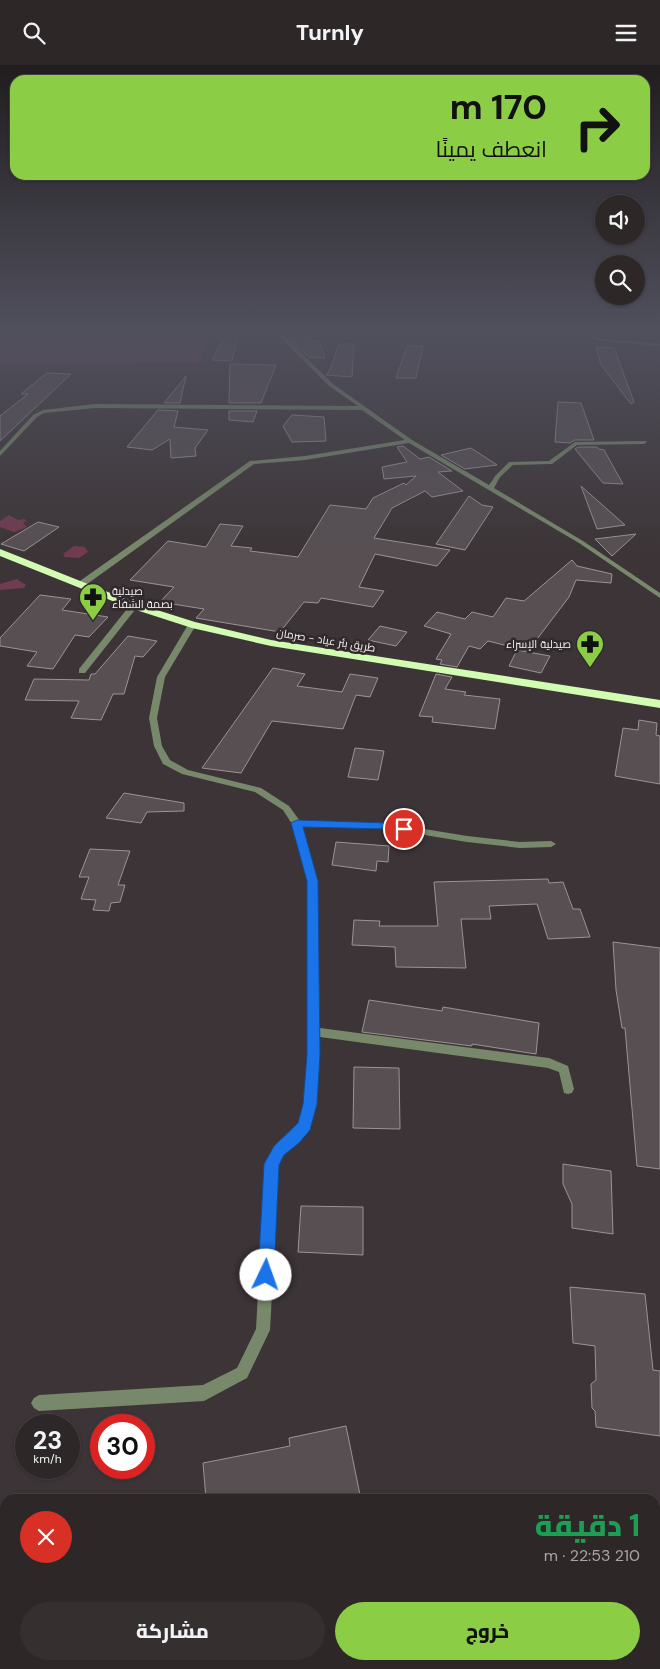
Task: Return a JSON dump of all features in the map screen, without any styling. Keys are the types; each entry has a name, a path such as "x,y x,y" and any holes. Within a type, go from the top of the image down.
{"highway":[{"name":"طريق بئر عياد - صرمان","path":"0,552 134,606 192,625 271,643 660,704"}],"street":[{"path":"361,406 410,441 581,543 660,596"},
{"path":"0,454 35,416 52,409 95,407 364,408"},
{"path":"80,585 252,462 305,458 410,441"},
{"path":"490,489 498,476 511,463 550,463 575,444 644,442"},
{"path":"82,671 134,606"},
{"path":"39,1403 204,1393 242,1373 263,1330 272,1164 279,1150 294,1139 305,1125 310,1104 314,1032 312,881 297,823 286,808 258,790 185,772 166,762 158,746 153,718 161,677 192,625"},
{"path":"297,823 388,826 467,839 520,845 551,844"},
{"path":"314,1032 549,1063 564,1069 568,1089"}],"shaded area":[{"path":"9,515 18,520 25,519 26,521 23,523 27,527 14,532 0,527 0,521"},
{"path":"74,546 85,547 88,552 79,558 65,557 63,554"},
{"path":"17,579 26,585 24,588 0,590 0,584"}],"building":[{"path":"13,406 37,406 0,441 0,416"},
{"path":"558,406 582,406 594,440 575,440 570,443 555,442"},
{"path":"158,410 178,411 174,427 208,430 195,448 196,456 171,458 170,439 152,450 127,447"},
{"path":"229,411 257,411 253,422 229,420"},
{"path":"292,415 324,417 326,441 292,442 283,426"},
{"path":"403,446 420,459 429,457 452,471 438,472 463,491 432,497 425,491 392,508 374,538 450,550 437,566 375,554 359,587 384,591 373,607 321,598 318,603 304,602 280,632 196,618 204,609 160,602 174,587 130,580 168,541 206,547 220,524 243,526 231,546 252,548 250,551 298,557 330,505 366,509 373,498 404,483 406,485 416,476 384,479 382,467 407,462 397,447"},
{"path":"578,447 597,447 604,450 623,484 603,483 575,449"},
{"path":"471,448 497,465 465,469 441,455"},
{"path":"581,486 625,525 597,529"},
{"path":"469,496 482,505 493,507 465,550 436,544"},
{"path":"38,522 59,527 24,551 1,544"},
{"path":"636,534 612,556 595,539"},
{"path":"572,560 577,566 612,574 611,583 576,580 569,597 528,651 488,641 480,649 469,646 457,667 440,664 442,660 436,659 451,634 424,626 437,612 465,619 472,612 493,617 506,598 524,601"},
{"path":"40,595 71,599 62,610 108,617 89,637 75,635 53,669 27,666 37,652 0,646 0,638"},
{"path":"380,626 407,632 396,646 368,640"},
{"path":"128,636 157,641 143,657 135,656 124,694 113,694 101,720 71,718 79,701 25,700 34,679 89,680 91,674 95,674"},
{"path":"517,650 550,656 541,673 509,666"},
{"path":"273,668 305,674 297,686 342,692 350,674 378,678 370,697 356,695 343,729 272,721 241,773 202,768"},
{"path":"436,674 452,677 445,689 466,692 464,695 500,699 495,729 432,722 433,717 419,716"},
{"path":"639,720 657,723 656,735 660,736 660,784 615,776 623,728 638,730"},
{"path":"355,748 384,751 378,780 348,777"},
{"path":"124,793 184,803 184,811 147,812 141,823 106,818"},
{"path":"336,842 389,846 388,862 377,861 376,871 332,865"},
{"path":"90,849 130,851 118,885 125,885 120,902 111,903 109,911 93,910 96,900 81,899 89,877 79,877"},
{"path":"548,879 549,883 563,882 573,909 580,909 590,937 548,939 537,904 489,906 491,919 461,919 466,968 396,967 395,947 352,945 354,920 380,921 379,926 438,926 434,882"},
{"path":"613,942 660,948 660,1169 637,1166 625,1028 622,1028 616,990"},
{"path":"369,1000 442,1011 443,1007 539,1023 536,1054 472,1044 472,1046 362,1032"},
{"path":"354,1067 399,1068 400,1129 353,1128"},
{"path":"563,1164 611,1171 613,1234 572,1228 572,1204 563,1184"},
{"path":"301,1206 363,1207 363,1255 298,1252"},
{"path":"570,1287 645,1294 653,1370 660,1371 660,1436 596,1427 595,1411 592,1408 591,1384 596,1380 595,1346 573,1343"},
{"path":"346,1426 360,1494 206,1494 203,1463 290,1446 289,1438"}],"place":[{"name":"صيدلية بصمة الشفاء","path":"93,621"},
{"name":"صيدلية الإسراء","path":"590,668"}],"route":[{"path":"266,1275 272,1164 279,1150 294,1139 305,1125 310,1104 314,1055 312,881 297,823 388,826 404,829"}]}
